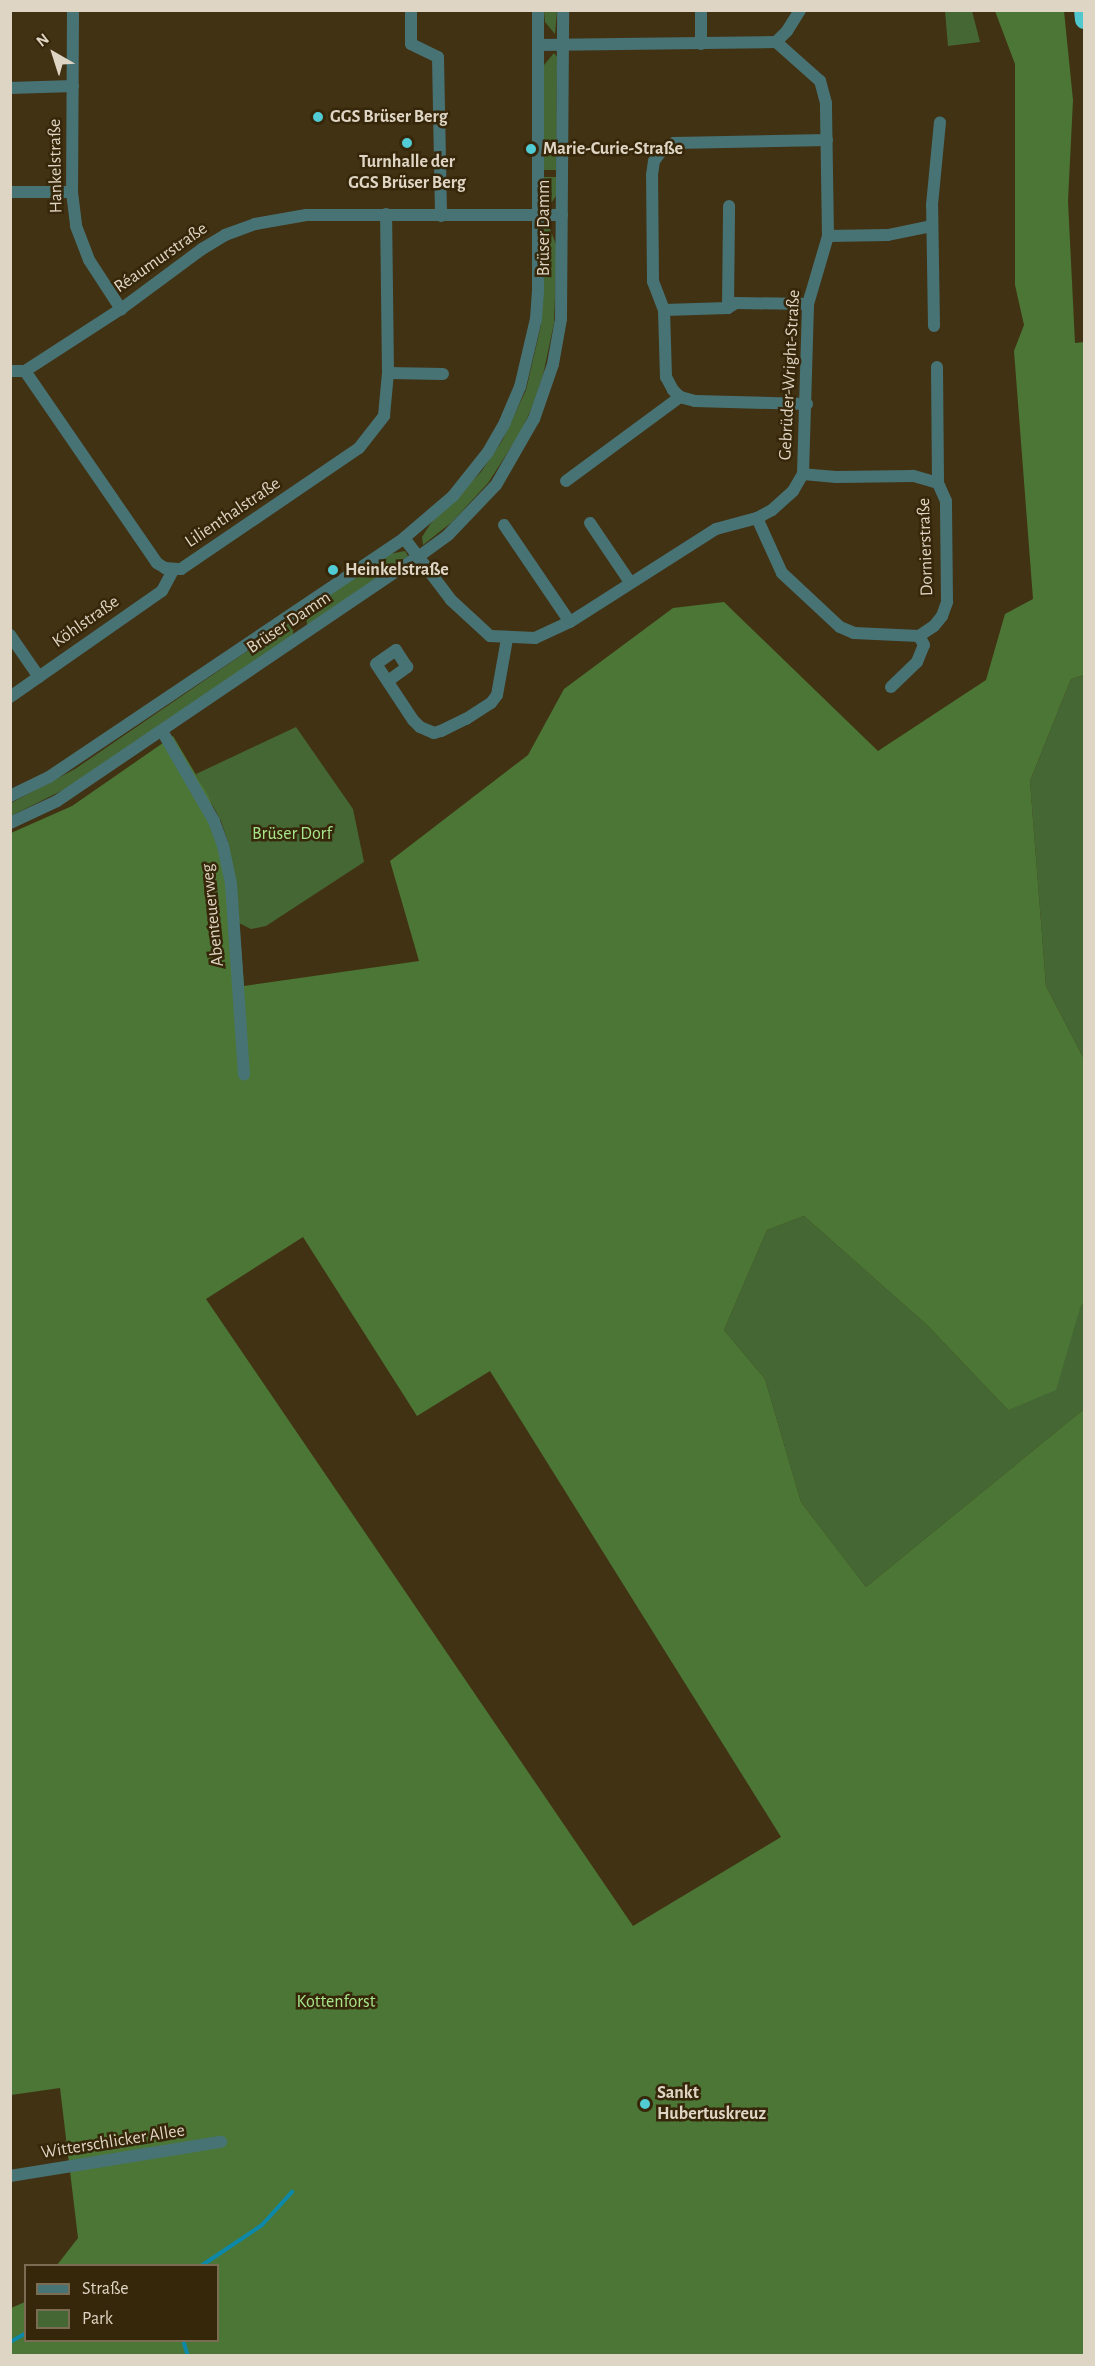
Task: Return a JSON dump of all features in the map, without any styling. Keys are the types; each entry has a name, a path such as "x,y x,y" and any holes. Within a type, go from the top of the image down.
{"highway":[{"path":"1083,10 1084,20"}],"street":[{"name":"Hankelstraße","path":"73,10 72,192 76,226 89,260 121,309"},
{"path":"411,10 411,44 438,57 441,216"},
{"name":"Brüser Damm","path":"10,796 49,777 404,538 453,496 477,467 513,406 525,373 535,328 538,292 538,10"},
{"name":"Brüser Damm","path":"10,823 57,801 418,557 448,535 496,485 534,419 553,364 561,319 563,10"},
{"path":"701,10 701,44"},
{"path":"538,45 776,42 788,31 800,10"},
{"name":"Gebrüder-Wright-Straße","path":"404,538 467,618 490,636 507,639 535,638 570,622 716,529 757,518 782,503 793,491 803,474 807,404 808,304 828,236 826,103 820,81 776,42"},
{"path":"10,88 73,86"},
{"path":"934,326 931,226 940,122"},
{"path":"807,404 695,401 680,397 666,377 664,310 654,282 652,175 654,161 660,153 674,144 827,140"},
{"path":"10,192 72,192"},
{"path":"728,308 729,206"},
{"name":"Lilienthalstraße","path":"25,371 157,563 173,570 189,565 359,448 384,416 388,373 386,214"},
{"name":"Réaumurstraße","path":"25,371 121,309 225,235 255,224 306,215 562,215"},
{"path":"828,236 888,235 931,226"},
{"path":"664,310 728,308 736,303 808,304"},
{"name":"Dornierstraße","path":"919,636 934,626 942,616 947,602 946,501 938,483 937,367"},
{"path":"10,371 25,371"},
{"path":"388,373 442,374"},
{"path":"566,481 680,397"},
{"name":"Dornierstraße","path":"803,474 836,477 913,476 938,483"},
{"path":"757,518 782,573 840,627 854,633 919,636 924,645 917,662 891,687"},
{"path":"590,523 630,582"},
{"path":"504,525 570,622"},
{"name":"Köhlstraße","path":"10,697 162,591 173,570"},
{"path":"10,635 39,677"},
{"path":"388,681 420,727 434,733 441,731 474,714 497,695 507,639"},
{"name":"Abenteuerweg","path":"162,731 214,821 223,846 231,884 244,1075"},
{"name":"Witterschlicker Allee","path":"10,2176 221,2142"}],"green space":[{"path":"544,11 557,11 555,34 545,22"},
{"path":"945,11 972,11 980,42 948,46"},
{"name":"Kottenforst","path":"995,11 1064,11 1073,100 1068,201 1075,343 1084,342 1084,675 1071,679 1030,781 1046,986 1084,1059 1084,1302 1080,1308 1056,1390 1008,1410 927,1325 804,1216 767,1230 724,1330 765,1379 801,1502 866,1587 1084,1409 1084,2355 11,2355 11,2308 24,2302 24,2342 219,2342 219,2264 58,2264 78,2238 60,2088 11,2095 11,833 72,806 173,736 208,795 230,848 236,883 244,986 419,961 390,861 528,755 564,689 673,608 724,602 878,751 986,680 1005,614 1033,599 1014,351 1024,325 1015,285 1015,64","holes":["303,1237 417,1416 490,1371 781,1837 633,1926 206,1299"]},
{"path":"554,53 557,57 556,170 544,170 544,65"},
{"path":"544,177 558,177 556,196 549,206 544,202"},
{"path":"548,224 557,247 554,323 543,375 531,410 520,433 488,483 452,522 423,545 422,537 431,523 481,472 502,441 526,390 541,325 544,225"},
{"path":"405,551 408,556 307,626 306,611 389,554"},
{"path":"293,620 293,635 65,789 11,816 11,803 75,769"},
{"path":"1084,675 1084,1059 1046,986 1030,781 1071,679"},
{"name":"Brüser Dorf","path":"296,727 353,809 364,862 266,926 251,929 239,923 230,848 221,821 196,774"},
{"path":"804,1216 927,1325 1008,1410 1084,1302 1084,1409 866,1587 801,1502 765,1379 724,1330 767,1230"}],"waterway":[{"path":"204,2264 262,2225 292,2192"},
{"path":"10,2342 24,2334"},
{"path":"184,2342 188,2356"}],"place":[{"name":"GGS Brüser Berg","path":"318,117"},
{"name":"Turnhalle der GGS Brüser Berg","path":"407,143"},
{"name":"Marie-Curie-Straße","path":"531,149"},
{"name":"Heinkelstraße","path":"333,570"},
{"name":"Sankt Hubertuskreuz","path":"645,2104"}]}
